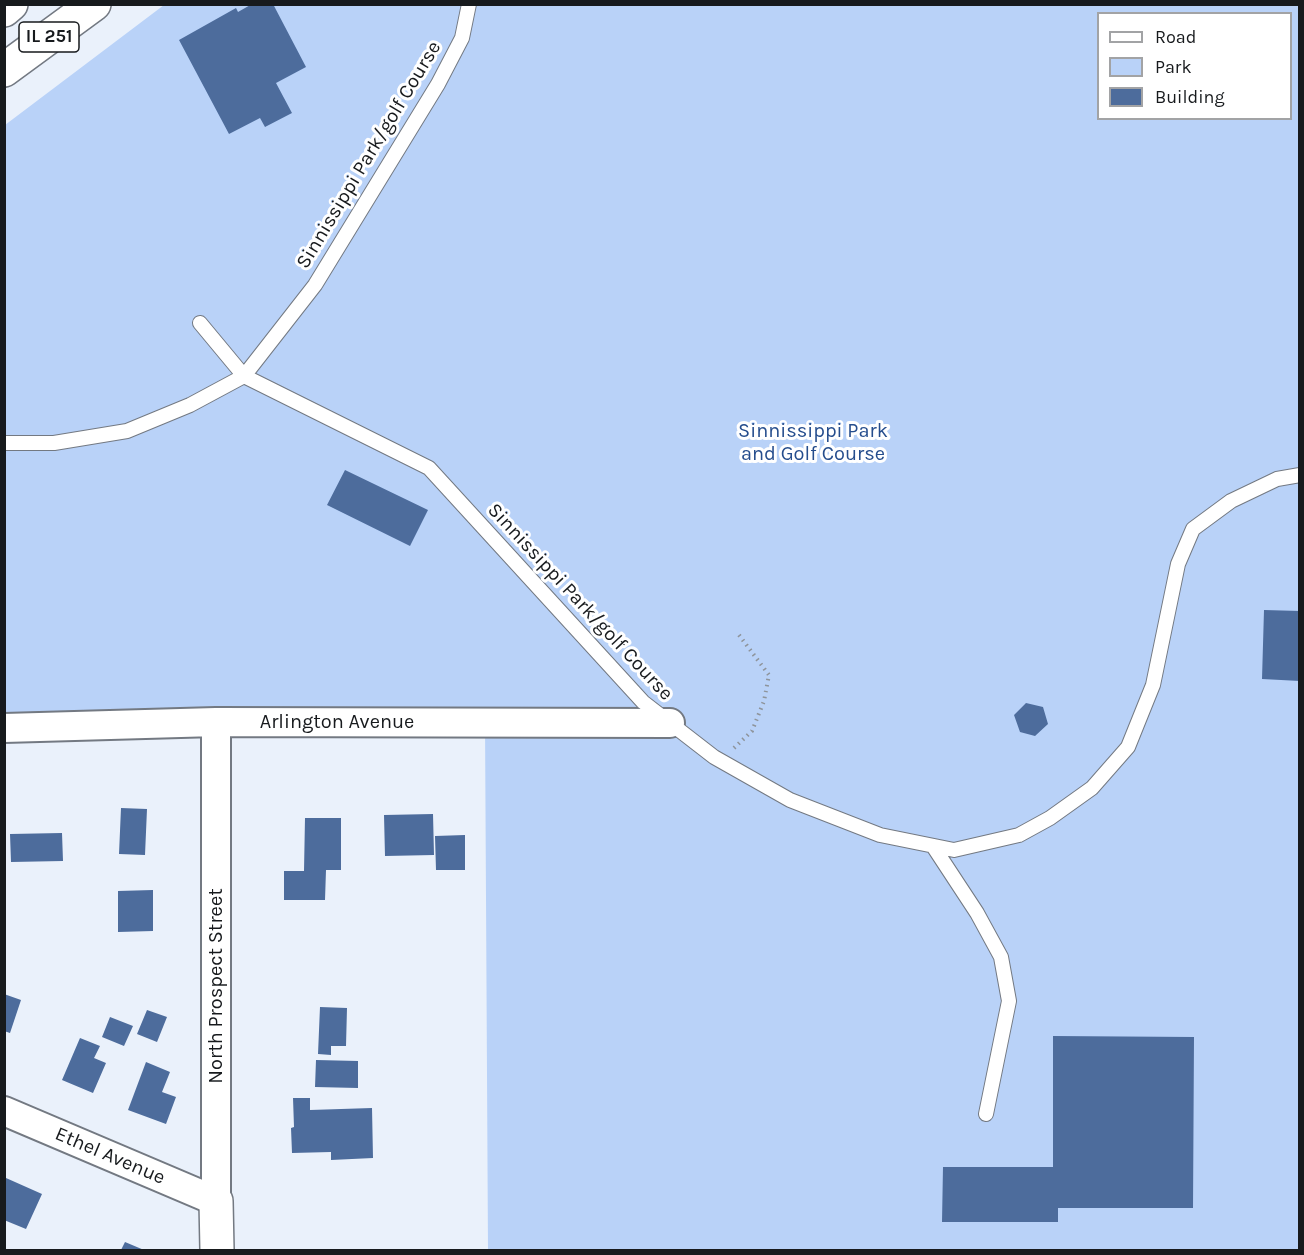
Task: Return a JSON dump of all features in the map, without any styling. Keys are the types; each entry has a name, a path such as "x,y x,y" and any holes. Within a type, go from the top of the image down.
{"main road":[{"name":"IL 251","path":"4,9 11,4"},
{"name":"IL 251","path":"4,70 94,4"},
{"name":"North Prospect Street","path":"216,1201 217,1251"}],"street":[{"name":"Arlington Avenue","path":"4,728 216,722 670,723"},
{"name":"North Prospect Street","path":"216,722 216,1201"},
{"name":"Ethel Avenue","path":"4,1111 216,1201"}],"lane":[{"name":"Sinnissippi Park/golf Course","path":"4,443 54,443 127,431 190,405 244,376 315,285 438,84 462,38 469,4"},
{"path":"200,323 244,376"},
{"name":"Sinnissippi Park/golf Course","path":"244,376 429,468 643,702 721,761 790,800 880,835 954,850 1019,835 1050,818 1092,788 1128,747 1153,685 1178,564 1193,529 1240,497 1276,479 1299,475"},
{"path":"933,846 977,913 1001,957 1009,1001 986,1114"}],"path":[{"path":"721,761 752,731 764,701 769,675 739,634"}],"green space":[{"name":"Sinnissippi Park and Golf Course","path":"164,5 1299,5 1299,1250 488,1250 485,722 5,728 5,125"}],"building":[{"path":"252,4 273,4 306,67 276,83 292,113 265,127 260,118 229,134 179,40 236,8 238,12"},
{"path":"345,470 428,510 410,546 327,505"},
{"path":"1264,610 1300,611 1300,681 1262,679"},
{"path":"1026,703 1043,707 1048,724 1035,736 1020,732 1014,715"},
{"path":"121,808 147,809 145,855 119,854"},
{"path":"433,814 434,855 385,856 384,815"},
{"path":"305,818 341,818 341,870 326,870 325,900 284,900 284,871 304,871"},
{"path":"62,833 63,861 11,862 10,834"},
{"path":"465,835 465,870 436,870 435,836"},
{"path":"153,890 153,931 118,932 118,891"},
{"path":"4,994 21,1000 10,1033 4,1031"},
{"path":"320,1007 347,1008 346,1046 331,1046 331,1055 318,1054"},
{"path":"147,1010 167,1017 157,1042 137,1034"},
{"path":"110,1017 133,1026 124,1046 102,1037"},
{"path":"1053,1036 1194,1037 1193,1208 1058,1208 1058,1222 942,1222 943,1167 1053,1167"},
{"path":"80,1038 100,1046 94,1058 106,1063 93,1093 62,1080"},
{"path":"316,1060 358,1061 358,1088 315,1087"},
{"path":"146,1062 170,1072 162,1092 176,1097 166,1124 128,1110"},
{"path":"293,1098 310,1098 310,1110 372,1108 373,1158 331,1160 331,1152 292,1153"},
{"path":"6,1178 42,1194 26,1229 4,1220"},
{"path":"125,1242 144,1250 121,1250"}]}
